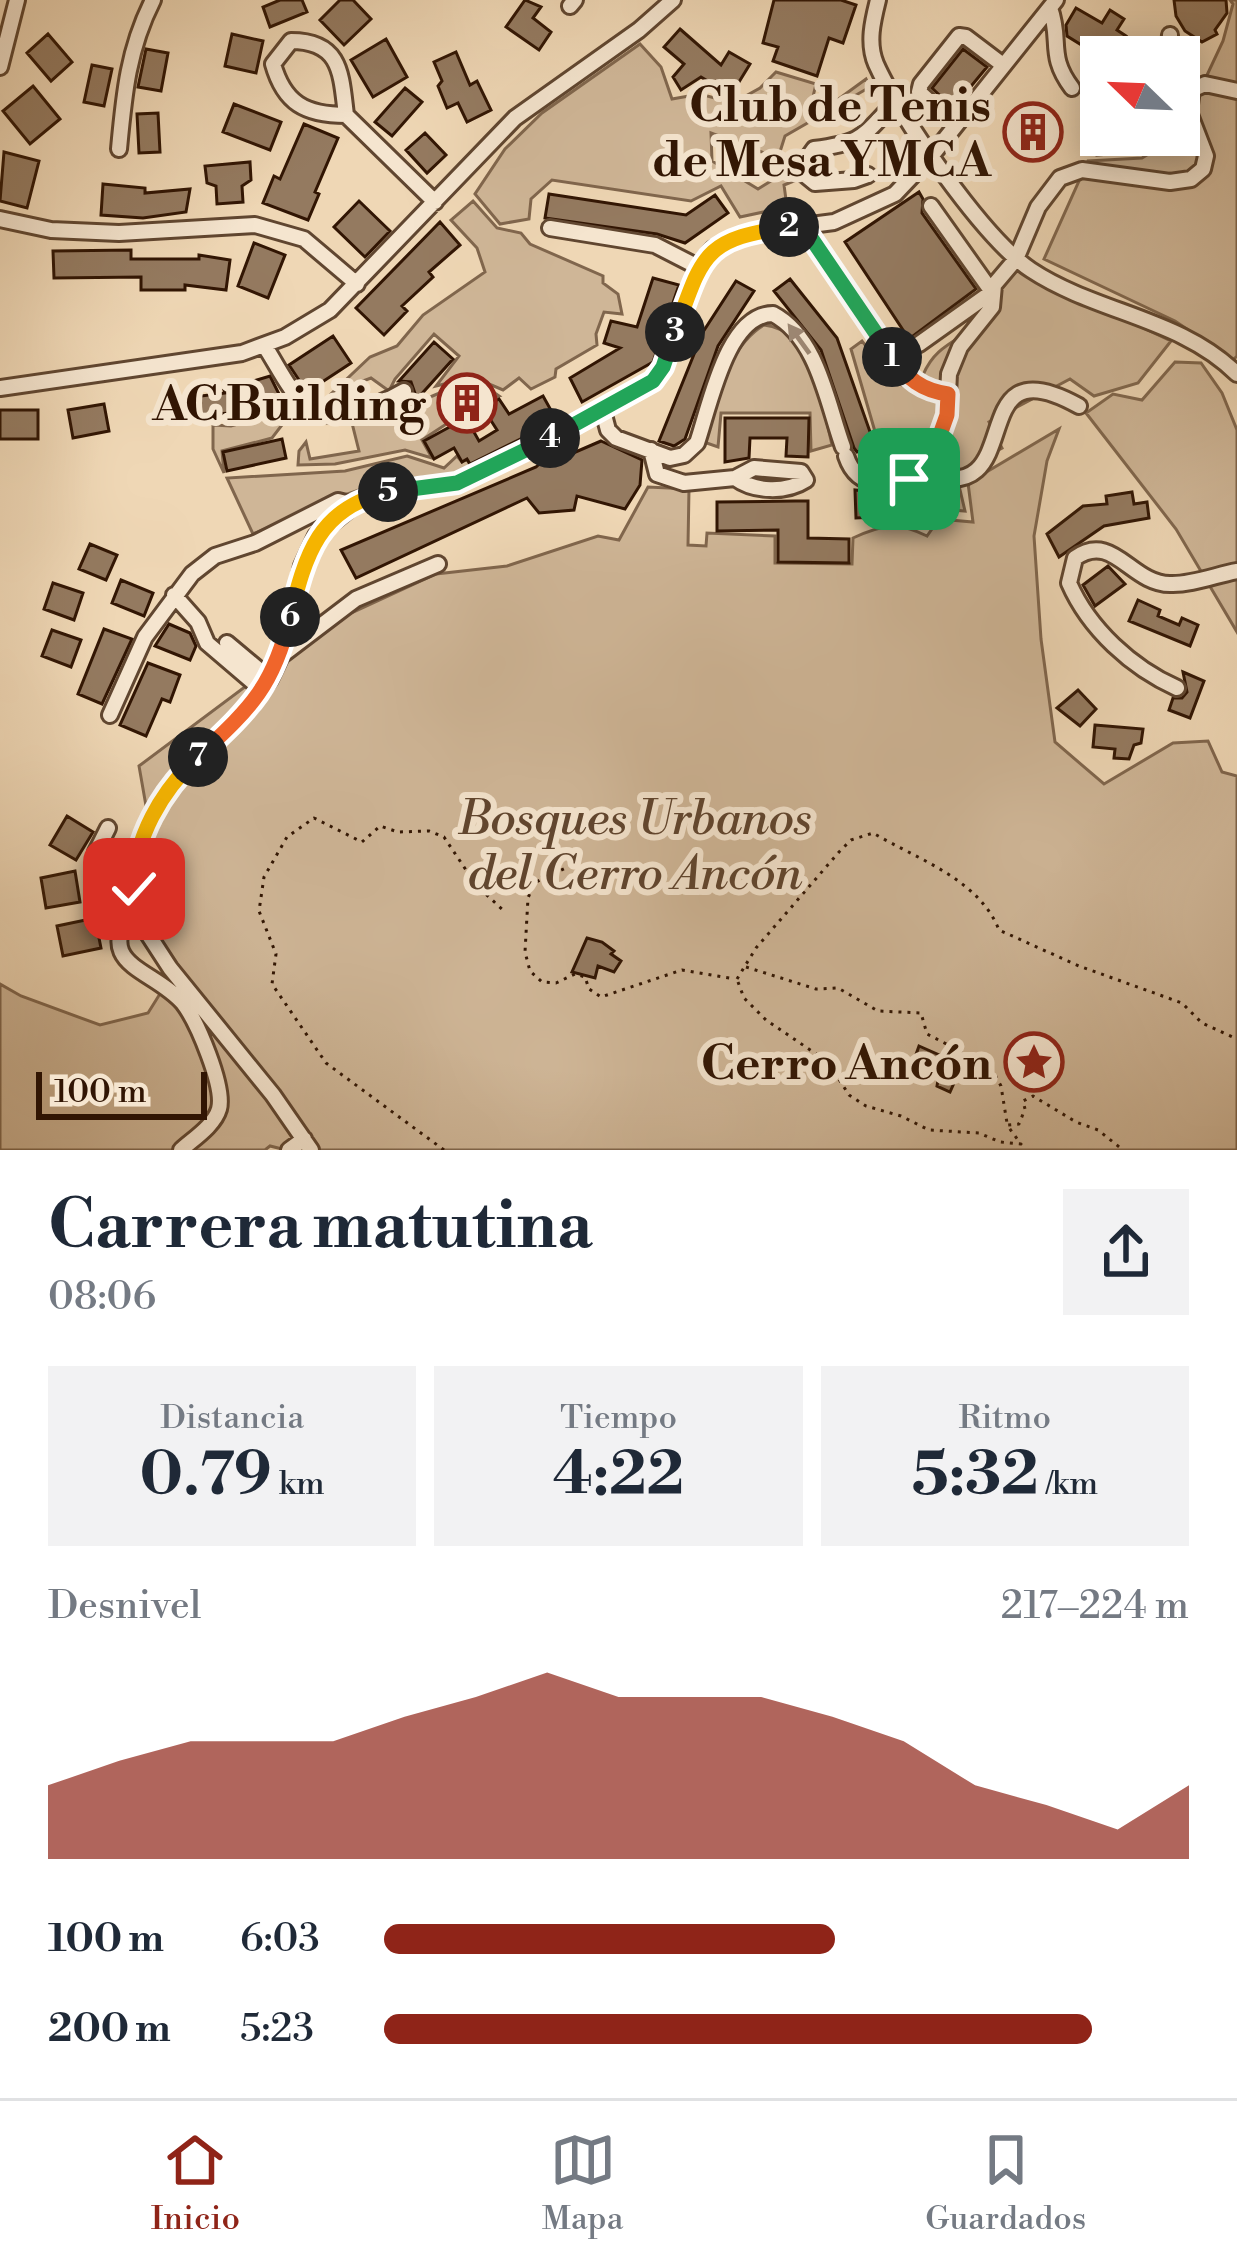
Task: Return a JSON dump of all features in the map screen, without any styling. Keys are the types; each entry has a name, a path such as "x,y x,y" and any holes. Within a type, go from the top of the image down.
{"street":[{"path":"0,67 17,0"},
{"path":"119,149 126,69 138,28 153,0"},
{"path":"643,0 667,5"},
{"path":"878,0 872,46 875,62 974,212 1016,259 1066,289 1199,341 1237,374"},
{"path":"289,1150 307,1145 170,968 135,906 134,869 148,824 176,778 251,706 266,685 281,656 302,566 316,536 350,504 410,487 457,483 653,381 663,367 698,267 712,248 734,238 835,222 895,194 933,154 1053,4"},
{"path":"1053,4 1054,50 1072,88"},
{"path":"0,388 242,353 285,337 330,310 515,118 639,31 667,5"},
{"path":"955,125 919,92 958,36 1003,65"},
{"path":"346,115 323,115 301,107 280,89 273,64 291,41 310,41 331,54 341,69 346,115 435,202"},
{"path":"1200,85 1237,91"},
{"path":"868,175 814,183 805,174 804,163 814,149 851,144 869,135 876,118 897,101"},
{"path":"920,344 992,292 1016,259 1037,207 1060,178 1082,170 1170,182 1191,178 1203,169 1206,156 1200,140"},
{"path":"926,474 947,415 950,374 960,347 992,307 992,292 931,206"},
{"path":"0,219 52,230 119,233 255,225 304,239 357,284"},
{"path":"803,226 907,379 948,394"},
{"path":"550,228 656,245 698,267"},
{"path":"603,411 608,430 616,438 670,458 684,455 697,443 734,339 750,319 761,314 782,319 798,334 813,359 850,470 862,481 926,474 947,481 969,476 988,460 1002,410 1023,390 1038,387 1079,406"},
{"path":"264,345 312,411 340,413 404,392"},
{"path":"651,450 657,474 684,483 735,478"},
{"path":"110,716 145,637 174,595 215,556 255,543 338,500 350,504"},
{"path":"1177,688 1150,676 1093,622 1069,583 1075,559 1086,550 1112,552 1138,577 1172,585 1237,571"},
{"path":"281,656 356,599 438,564"},
{"path":"174,595 198,622 207,643 266,685"},
{"path":"227,643 266,685"},
{"path":"108,828 96,852 99,870 107,876 134,869"},
{"path":"135,906 121,925 119,946 130,964 182,1002 220,1091 219,1109 211,1122 181,1150"}],"path":[{"path":"444,1150 326,1063 287,1012 272,983 276,954 261,923 264,877 286,837 314,818 362,842 380,826 398,832 429,831 454,847 476,884 504,911"},
{"path":"737,979 756,948 850,840 873,833 952,876 992,912 999,930 1079,966 1181,1003 1202,1023 1237,1039"},
{"path":"542,879 544,870 558,859"},
{"path":"572,865 534,883 528,898 525,952 530,971 542,982 556,983 575,974 585,977 589,989 601,997 682,970 737,979"},
{"path":"737,979 744,998 766,1020 828,1062 849,1095 866,1106 928,1130 979,1133 1021,1144 1007,1125 1001,1086 991,1067 927,1034 921,1013 878,1011 838,988 816,989 745,966"},
{"path":"1007,1125 1019,1124 1023,1101 1033,1096 1076,1123 1098,1130 1124,1150"}],"green space":[{"path":"1230,0 1237,0 1237,356 1233,360 1175,321 1044,259 1088,161 1200,156 1200,90 1223,41 1233,4"},
{"path":"640,44 661,67 672,99 700,94 733,103 760,88 776,72 816,84 812,101 829,106 866,79 870,87 785,136 778,158 711,133 712,161 758,189 784,173 811,174 784,185 787,207 740,217 721,186 691,201 552,180 531,199 529,219 500,224 475,194 505,149 542,113"},
{"path":"473,201 497,228 521,233 530,244 603,276 603,283 618,294 622,314 604,312 597,345 531,389 519,378 503,390 473,377 436,386 459,356 434,334 389,391 371,378 363,381 354,402 338,404 331,394 370,357 397,346 423,315 485,272 477,248 451,220"},
{"path":"1015,268 1171,341 1138,383 1094,396 1070,379 989,422 1002,448 956,473 965,511 940,509 931,482 885,466 851,349 862,341 894,381 923,375 943,348 986,317"},
{"path":"764,325 786,333 798,347 818,383 832,445 811,451 810,413 721,413 718,447 701,441 732,361"},
{"path":"1175,362 1201,363 1222,393 1237,430 1237,632 1176,529 1086,413 1113,394 1142,400"},
{"path":"469,385 486,387 499,396 475,403 470,397 452,407 457,417 422,440 432,458 405,450 335,464 298,465 299,451 306,442 310,459 359,451 351,419 376,416 408,398 416,403"},
{"path":"295,408 272,438 222,451 224,473 213,449 213,425 231,426"},
{"name":"Bosques Urbanos del Cerro Ancón","path":"1059,429 1047,461 1034,536 1055,742 1104,784 1173,743 1208,741 1222,772 1237,776 1237,1150 286,1150 270,1146 265,1150 0,1150 0,984 100,1025 148,1013 178,965 142,924 152,840 139,766 332,622 436,574 507,566 598,536 619,540 648,487 689,489 688,545 706,546 707,533 775,536 775,563 852,564 853,538 872,530 898,527 927,536 939,519 973,522 968,483"},
{"path":"407,456 444,468 457,456 462,462 467,459 472,469 370,487 253,534 227,478 345,471"}],"building":[{"path":"280,0 302,0 307,12 270,27 263,7"},
{"path":"340,0 353,0 371,19 344,45 320,20"},
{"path":"525,0 541,7 533,18 551,32 539,50 506,27"},
{"path":"774,0 841,0 856,5 843,43 829,38 817,76 773,61 778,47 763,43"},
{"path":"1174,0 1226,0 1227,13 1217,34 1202,42 1200,36 1185,31"},
{"path":"1076,8 1102,23 1110,10 1124,19 1117,30 1126,36 1080,36 1080,44 1067,36 1066,25"},
{"path":"680,29 721,65 729,52 750,64 731,95 701,77 681,90 673,77 684,64 664,47"},
{"path":"48,34 72,62 51,81 27,53"},
{"path":"232,34 263,41 256,73 225,66"},
{"path":"386,39 407,77 373,97 351,60"},
{"path":"146,49 168,53 161,91 138,87"},
{"path":"963,49 987,67 953,108 932,88"},
{"path":"456,52 470,85 477,81 491,110 467,122 458,103 447,108 434,62"},
{"path":"92,65 112,69 104,106 84,102"},
{"path":"33,86 60,119 30,144 3,111"},
{"path":"405,88 422,102 392,136 375,122"},
{"path":"234,104 281,122 270,150 223,132"},
{"path":"158,113 160,152 139,153 137,114"},
{"path":"304,124 338,138 308,220 263,203 274,176 280,179"},
{"path":"425,133 446,155 427,173 406,150"},
{"path":"4,152 39,161 27,208 0,201"},
{"path":"250,162 251,180 242,186 243,202 217,204 216,186 207,183 205,166"},
{"path":"103,184 145,188 145,193 190,189 186,212 143,218 101,215"},
{"path":"919,192 922,213 976,289 909,339 845,242"},
{"path":"549,194 686,215 715,195 728,213 685,243 657,234 545,218"},
{"path":"359,201 390,231 365,257 334,227"},
{"path":"440,222 460,245 429,272 433,277 402,306 407,311 384,335 356,308"},
{"path":"254,243 285,255 268,298 238,286"},
{"path":"131,250 131,259 199,259 199,255 230,260 226,290 185,285 185,290 141,290 141,277 54,278 53,251"},
{"path":"653,278 679,285 653,362 582,402 570,378 620,348 604,343 611,321 637,327"},
{"path":"790,279 837,338 875,446 857,452 854,448 821,350 774,291"},
{"path":"736,281 754,291 718,346 685,439 674,446 659,441 703,332"},
{"path":"333,336 351,363 307,392 289,365"},
{"path":"434,342 453,359 417,399 411,382 399,381"},
{"path":"270,376 281,398 231,413 188,416 185,398 225,393"},
{"path":"543,396 557,421 470,464 467,459 462,462 454,448 434,459 424,441 466,418 479,441 497,430 483,408 499,399 509,414"},
{"path":"104,404 109,431 73,438 68,410"},
{"path":"0,410 38,410 38,439 0,439"},
{"path":"725,418 809,418 808,457 786,456 787,438 750,438 749,458 725,462"},
{"path":"282,439 286,458 227,471 223,452"},
{"path":"601,441 642,460 640,485 625,509 577,496 574,510 539,513 527,498 356,578 341,550 536,467 545,459"},
{"path":"922,488 923,515 856,518 855,490 891,494"},
{"path":"1132,492 1134,504 1147,502 1149,518 1104,526 1059,557 1047,534 1083,506 1107,504 1106,496"},
{"path":"808,501 808,538 849,539 849,563 778,562 778,530 717,531 717,502"},
{"path":"90,544 117,555 106,580 79,569"},
{"path":"1108,566 1125,584 1095,606 1083,585"},
{"path":"121,580 153,593 144,616 112,603"},
{"path":"53,583 83,593 74,620 44,609"},
{"path":"1138,600 1179,625 1182,618 1198,625 1190,646 1129,621"},
{"path":"169,624 190,633 196,646 190,660 155,646"},
{"path":"104,629 132,639 102,704 78,694"},
{"path":"52,630 81,640 71,667 42,656"},
{"path":"148,663 180,675 170,702 162,699 146,736 120,725"},
{"path":"1183,672 1204,681 1190,718 1169,710 1173,698 1187,692"},
{"path":"1078,690 1096,709 1080,726 1057,708"},
{"path":"1095,725 1143,729 1141,743 1134,745 1129,759 1114,758 1115,749 1093,747"},
{"path":"67,816 93,832 76,860 50,845"},
{"path":"75,871 80,902 46,908 41,878"},
{"path":"95,918 101,948 63,956 57,926"},
{"path":"587,938 614,951 611,954 621,961 614,972 598,966 595,978 572,972"},
{"path":"919,1046 962,1065 950,1092 937,1086 939,1074 913,1063"}],"place":[{"name":"Club de Tenis de Mesa YMCA","path":"1033,132"},
{"name":"AC Building","path":"467,403"},
{"name":"Cerro Ancón","path":"1034,1062"}],"route":[{"path":"134,889 134,869 148,824 176,778 251,706 270,680 281,656 302,566 316,536 363,498 457,483 653,381 663,367 698,267 712,248 750,233 803,226 907,379 948,394 947,415 926,474 909,479"}]}
